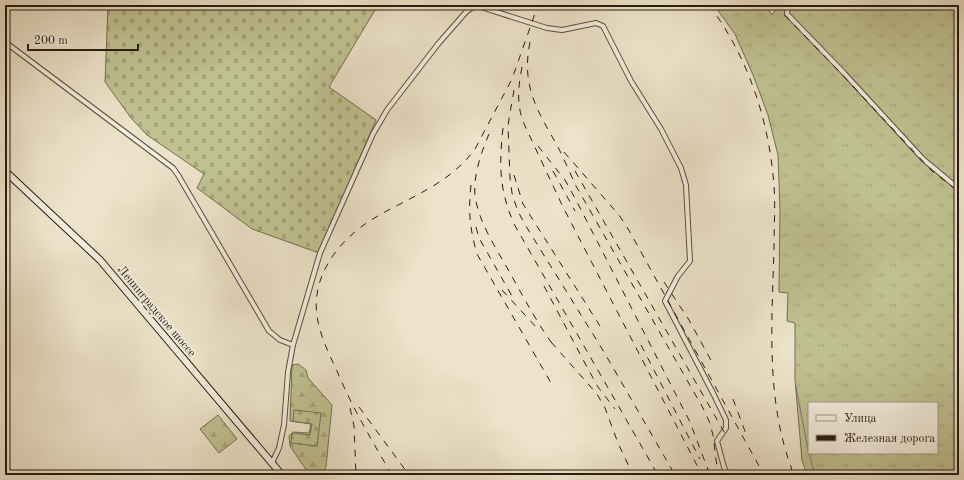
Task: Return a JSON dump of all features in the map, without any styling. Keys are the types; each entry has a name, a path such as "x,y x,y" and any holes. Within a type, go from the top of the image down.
{"main road":[{"name":"Ленинградское шоссе","path":"5,170 100,260 282,475"}],"street":[{"path":"788,5 787,14 923,158 959,189"},
{"path":"272,463 279,448 284,425 288,372 294,345 320,253 373,134 387,110 438,44 466,12 474,6 547,28 562,30 596,23 603,26 631,81 661,129 681,168 686,185 690,261 678,276 665,301 726,420 726,428 717,441 724,467 728,475"},
{"path":"5,42 173,168 178,174 269,331 280,340 294,345"}],"green space":[{"path":"108,5 378,5 329,87 376,120 319,253 252,229 197,188 204,174 147,135 131,118 105,82"},
{"path":"714,5 765,5 772,15 779,5 959,5 959,475 807,475 802,460 795,380 795,323 787,321 788,293 779,292 780,209 778,155 768,115 753,75 735,34"},
{"path":"298,364 306,370 308,378 332,405 326,467 321,475 309,474 290,446 289,436 293,432 309,433 311,424 290,421 292,365"},
{"path":"294,410 321,413 317,446 291,443 292,433 310,435 312,424 293,421"},
{"path":"218,415 237,439 219,453 200,429"}],"waterway":[{"path":"796,387 808,450"},
{"path":"809,454 815,475"}],"railway":[{"path":"392,475 356,411 323,338 316,310 317,294 321,279 327,265 336,252 358,229 385,212 427,190 453,172 475,149 512,79 538,5"},
{"path":"709,5 734,44 744,64 760,107 770,152 775,202 772,305 772,363 774,391 778,419 794,475"},
{"path":"775,5 932,171 959,192"},
{"path":"530,42 528,58 529,85 538,109 576,186 703,408 713,435 718,475"},
{"path":"522,67 519,104 525,126 563,207 702,475"},
{"path":"514,90 508,126 510,178 512,193 517,209 524,223 604,352 675,475"},
{"path":"503,128 501,177 505,199 514,224 658,475"},
{"path":"489,134 476,173 475,181 475,196 480,216 494,245 536,319 554,346"},
{"path":"538,146 565,180 576,200 690,422 710,475"},
{"path":"564,152 619,215 630,232 764,475"},
{"path":"553,171 575,211"},
{"path":"575,171 727,437"},
{"path":"514,175 523,204 600,326"},
{"path":"471,185 470,220 477,254 551,383"},
{"path":"476,227 479,238 512,296"},
{"path":"664,282 689,320 713,364"},
{"path":"544,286 598,387 615,409"},
{"path":"502,290 537,328"},
{"path":"551,342 597,394 605,408 618,443 633,475"},
{"path":"641,345 700,459"},
{"path":"733,399 746,434"},
{"path":"359,407 409,475"},
{"path":"350,408 354,426 356,475"}]}
